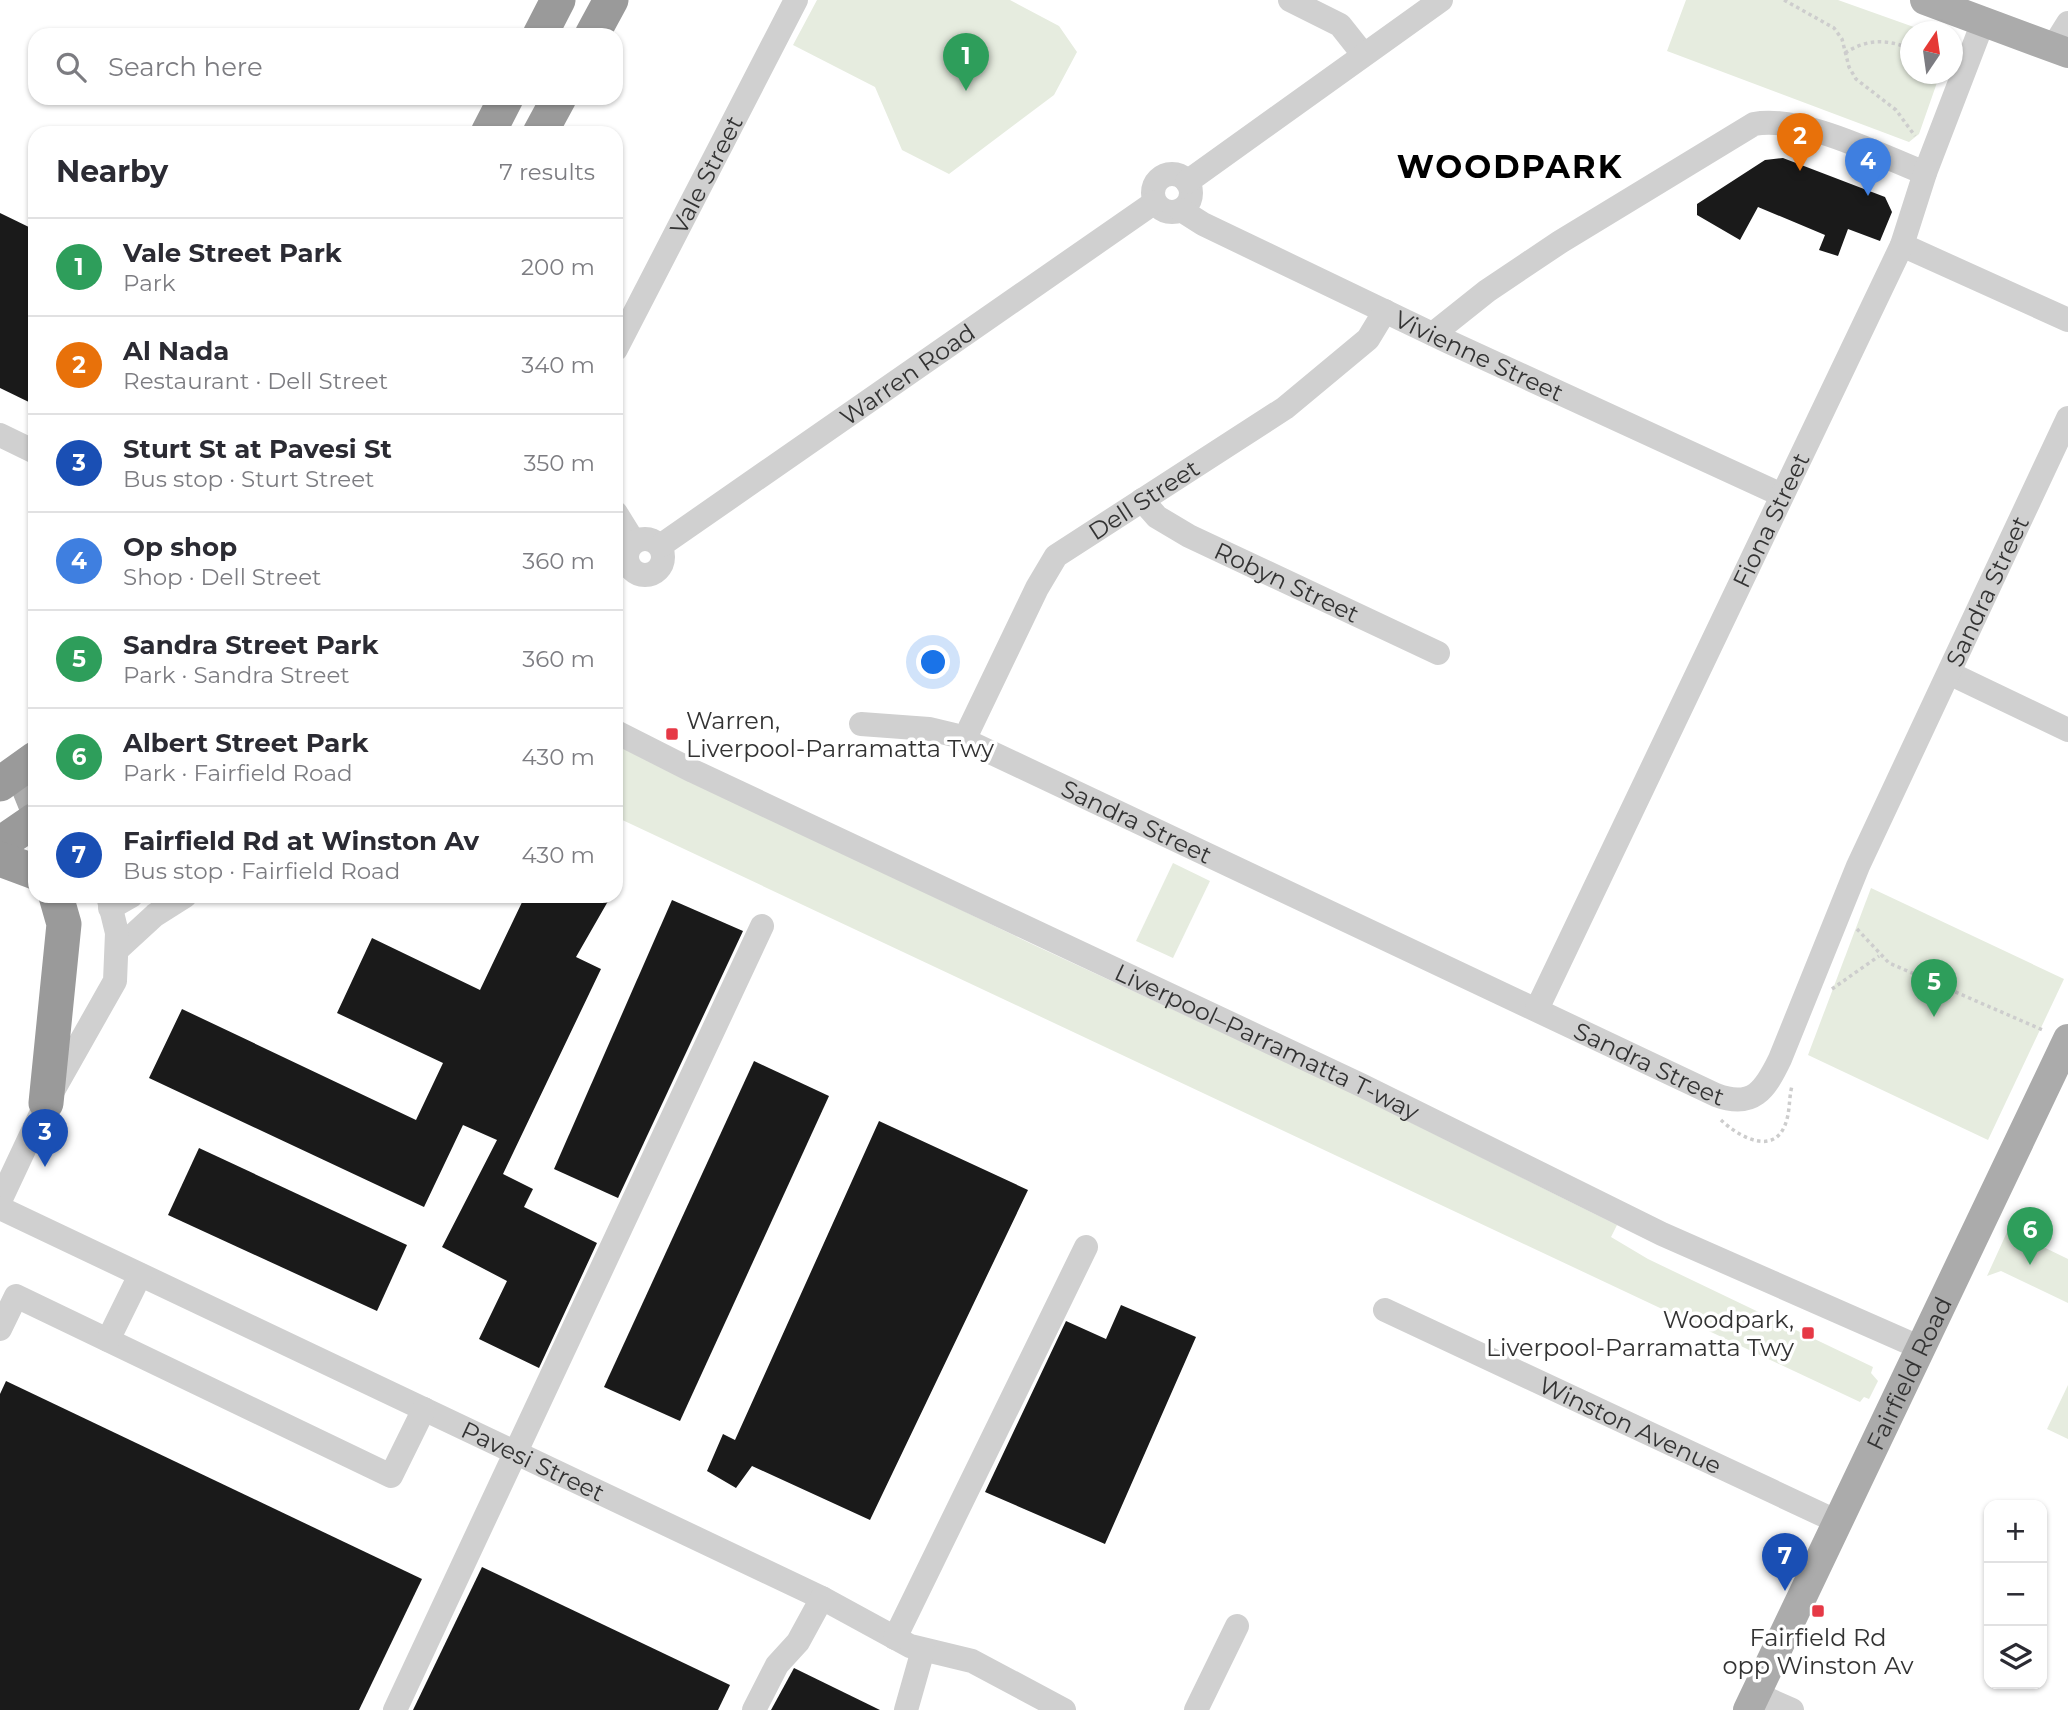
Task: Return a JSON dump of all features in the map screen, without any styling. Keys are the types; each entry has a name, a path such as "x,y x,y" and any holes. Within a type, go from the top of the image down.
{"highway":[{"path":"544,28 558,0"},
{"path":"596,28 611,0"},
{"path":"492,126 502,105"},
{"path":"544,126 555,105"},
{"path":"0,844 28,825"},
{"path":"0,859 28,869"},
{"path":"46,1103 64,924 58,903"}],"main road":[{"path":"1925,0 1983,22 2063,41"},
{"name":"Fairfield Road","path":"1752,1702 1921,1348 2057,1035"}],"street":[{"name":"Vale Street","path":"623,335 796,0"},
{"path":"1290,0 1340,25 1363,54"},
{"path":"1187,182 1441,0"},
{"name":"Fiona Street","path":"1537,1009 1902,245 1917,169 1983,22"},
{"path":"1433,334 1487,291 1560,242 1754,124 1782,122 1806,128 1917,169"},
{"path":"1172,174 1187,182 1190,197 1181,210 1168,212 1155,202 1153,189 1160,178 1172,174"},
{"name":"Warren Road","path":"660,546 1155,202"},
{"name":"Vivienne Street","path":"1181,210 1203,224 1433,334 1782,495"},
{"path":"1902,245 2068,320"},
{"name":"Dell Street","path":"964,740 1048,567 1068,546 1284,408 1368,339 1385,311"},
{"name":"Sandra Street","path":"862,724 929,729 964,740 1724,1098 1743,1101 1754,1097 1772,1077 1858,866 1951,674 2068,418"},
{"path":"0,435 28,449"},
{"name":"Robyn Street","path":"1142,500 1157,517 1189,536 1438,653"},
{"path":"650,539 660,546 662,563 655,572 638,573 626,560 650,539"},
{"path":"1951,674 2068,730"},
{"name":"Liverpool–Parramatta T-way","path":"623,736 1361,1086 1662,1234 1921,1348"},
{"path":"0,1201 46,1103 115,981 118,949 106,903"},
{"path":"118,949 155,915 174,903"},
{"path":"395,1710 762,926"},
{"name":"Pavesi Street","path":"0,1208 822,1598 895,1639 923,1650 987,1667 1020,1688 1064,1710"},
{"path":"895,1639 1086,1247"},
{"path":"108,1339 140,1275"},
{"path":"0,1329 16,1296 391,1476 424,1409"},
{"name":"Winston Avenue","path":"1385,1310 1838,1522"},
{"path":"754,1710 777,1665 798,1642 822,1598"},
{"path":"1196,1710 1237,1626"},
{"path":"906,1710 923,1650"},
{"path":"1752,1702 1791,1710"}],"path":[{"path":"1784,0 1834,28 1842,39 1844,53 1856,79 1896,110 1916,138 1917,169"},
{"path":"1844,53 1866,42 1880,40 1900,46"},
{"path":"1841,908 1879,956 2057,1035"},
{"path":"1825,995 1879,956"}],"shaded area":[{"path":"817,0 1010,0 1059,26 1077,52 1054,95 949,174 902,150 875,87 793,45"},
{"path":"1686,0 1838,0 1900,22 1900,84 1936,84 1919,134 1909,142 1667,51"},
{"path":"623,747 1036,946 1342,1088 1617,1225 1611,1237 1648,1259 1873,1367 1871,1373 1878,1381 1869,1399 1864,1397 1860,1402 623,820"},
{"path":"1173,863 1210,881 1173,958 1136,941"},
{"path":"1871,888 2064,979 1988,1140 1808,1055"},
{"path":"2008,1230 2068,1259 2068,1303 2001,1271 1987,1276"},
{"path":"2068,1385 2068,1439 2047,1429"}],"building":[{"path":"1783,158 1885,197 1892,212 1880,241 1848,229 1838,256 1819,250 1825,235 1758,207 1740,240 1697,215 1697,204 1765,160"},
{"path":"0,213 28,227 28,402 0,388"},
{"path":"672,900 743,931 618,1198 554,1169"},
{"path":"522,903 607,903 576,957 601,969 503,1174 533,1189 524,1207 597,1243 539,1368 479,1339 507,1281 442,1247 497,1140 463,1125 424,1207 149,1078 182,1009 416,1120 443,1063 337,1013 372,938 480,990"},
{"path":"754,1061 829,1096 680,1421 604,1387"},
{"path":"879,1121 1028,1190 870,1520 752,1466 736,1488 707,1471 723,1434 735,1440"},
{"path":"199,1148 407,1245 377,1311 168,1215"},
{"path":"1121,1305 1196,1337 1105,1544 985,1492 1066,1321 1106,1339"},
{"path":"6,1381 422,1579 359,1710 0,1710 0,1394"},
{"path":"482,1567 730,1685 718,1710 413,1710"},
{"path":"794,1668 880,1710 771,1710"}],"place":[{"name":"Vale Street Park","path":"966,91"},
{"name":"Al Nada","path":"1800,171"},
{"name":"Op shop","path":"1868,196"},
{"name":"Warren, Liverpool-Parramatta Twy","path":"672,734"},
{"name":"Sandra Street Park","path":"1934,1017"},
{"name":"Sturt St at Pavesi St","path":"45,1167"},
{"name":"Albert Street Park","path":"2030,1265"},
{"name":"Woodpark, Liverpool-Parramatta Twy","path":"1808,1333"},
{"name":"Fairfield Rd at Winston Av","path":"1785,1591"},
{"name":"Fairfield Rd opp Winston Av","path":"1818,1611"}],"district":[{"name":"WOODPARK","path":"1510,166"}]}
